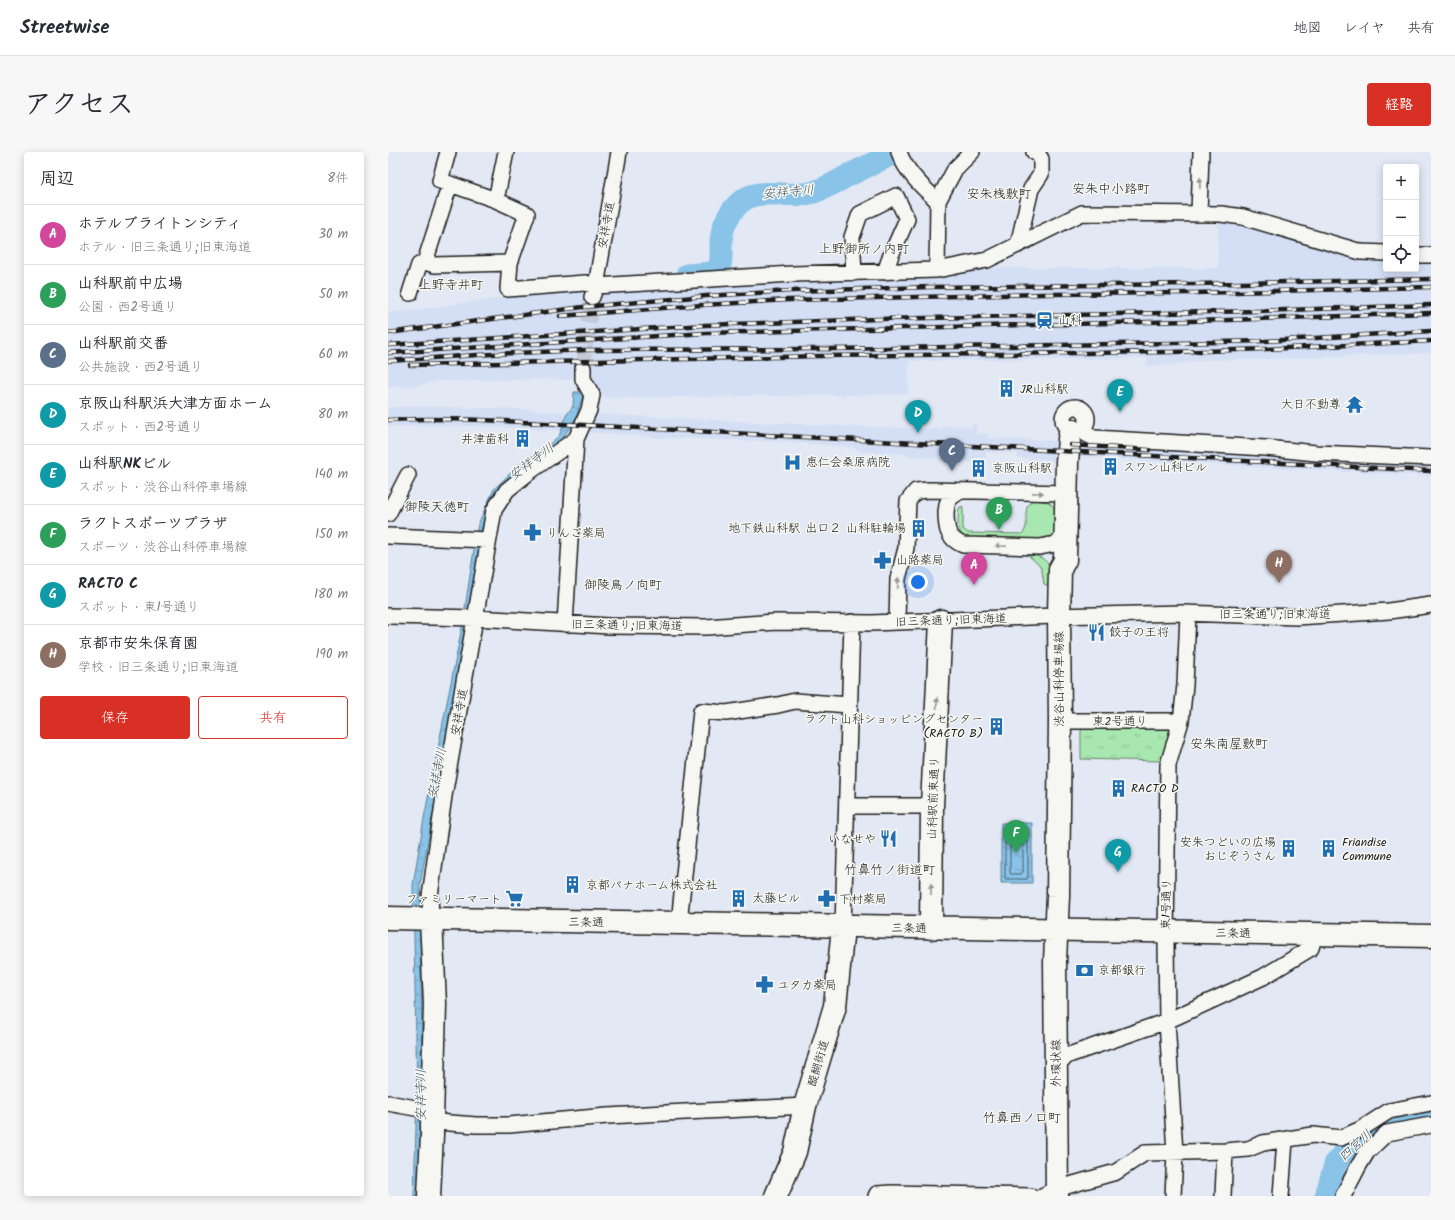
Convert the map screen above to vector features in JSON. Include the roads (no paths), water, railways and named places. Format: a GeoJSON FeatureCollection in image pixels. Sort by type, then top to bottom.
{"type":"FeatureCollection","features":[{"type":"Feature","properties":{"kind":"main road","name":"渋谷山科停車場線"},"geometry":{"type":"LineString","coordinates":[[1056,930],[1058,896],[1060,721],[1060,569],[1065,560],[1068,445],[1077,429]]}},
{"type":"Feature","properties":{"kind":"main road","name":"山科駅前東通り"},"geometry":{"type":"LineString","coordinates":[[931,928],[932,806],[941,621]]}},
{"type":"Feature","properties":{"kind":"main road","name":"三条通"},"geometry":{"type":"LineString","coordinates":[[413,919],[1431,936]]}},
{"type":"Feature","properties":{"kind":"main road","name":"安祥寺道"},"geometry":{"type":"LineString","coordinates":[[413,919],[435,1004],[426,1113],[432,1134],[429,1196]]}},
{"type":"Feature","properties":{"kind":"main road","name":"醍醐街道"},"geometry":{"type":"LineString","coordinates":[[776,1196],[795,1152],[805,1106],[835,1006],[844,927]]}},
{"type":"Feature","properties":{"kind":"main road","name":"外環状線"},"geometry":{"type":"LineString","coordinates":[[1052,1194],[1056,1063],[1056,930]]}},
{"type":"Feature","properties":{"kind":"street"},"geometry":{"type":"LineString","coordinates":[[448,152],[440,181],[496,200],[527,214],[510,263],[508,289],[585,283],[594,291],[784,274],[938,270],[987,260],[1082,213],[1221,214],[1243,217],[1361,252],[1383,253]]}},
{"type":"Feature","properties":{"kind":"street"},"geometry":{"type":"LineString","coordinates":[[496,200],[506,152]]}},
{"type":"Feature","properties":{"kind":"street","name":"安祥寺道"},"geometry":{"type":"LineString","coordinates":[[594,291],[618,152]]}},
{"type":"Feature","properties":{"kind":"street"},"geometry":{"type":"LineString","coordinates":[[938,270],[938,201],[955,169],[972,152]]}},
{"type":"Feature","properties":{"kind":"street"},"geometry":{"type":"LineString","coordinates":[[1199,214],[1201,152]]}},
{"type":"Feature","properties":{"kind":"street"},"geometry":{"type":"LineString","coordinates":[[1018,245],[1031,189],[1041,174],[1041,158],[1037,153]]}},
{"type":"Feature","properties":{"kind":"street"},"geometry":{"type":"LineString","coordinates":[[900,156],[925,189],[938,201]]}},
{"type":"Feature","properties":{"kind":"street"},"geometry":{"type":"LineString","coordinates":[[425,262],[450,184]]}},
{"type":"Feature","properties":{"kind":"street"},"geometry":{"type":"LineString","coordinates":[[854,273],[852,237],[860,214],[896,196],[907,219],[885,272]]}},
{"type":"Feature","properties":{"kind":"street"},"geometry":{"type":"LineString","coordinates":[[1419,254],[1431,255]]}},
{"type":"Feature","properties":{"kind":"street"},"geometry":{"type":"LineString","coordinates":[[410,292],[419,264],[425,262],[434,265],[510,263]]}},
{"type":"Feature","properties":{"kind":"street"},"geometry":{"type":"LineString","coordinates":[[565,624],[576,440],[589,410],[592,395],[583,379],[583,368]]}},
{"type":"Feature","properties":{"kind":"street"},"geometry":{"type":"LineString","coordinates":[[1077,429],[1094,438],[1265,448],[1316,453],[1431,458]]}},
{"type":"Feature","properties":{"kind":"street","name":"安祥寺道"},"geometry":{"type":"LineString","coordinates":[[413,919],[430,896],[468,618],[482,540],[494,510],[507,490],[532,470],[576,440]]}},
{"type":"Feature","properties":{"kind":"street"},"geometry":{"type":"LineString","coordinates":[[388,514],[408,475]]}},
{"type":"Feature","properties":{"kind":"street"},"geometry":{"type":"LineString","coordinates":[[897,622],[898,579],[906,548],[908,501],[914,493],[920,490],[1066,493]]}},
{"type":"Feature","properties":{"kind":"street"},"geometry":{"type":"LineString","coordinates":[[961,491],[949,500],[946,519],[946,528],[948,532],[959,544],[1040,547],[1055,544],[1066,536]]}},
{"type":"Feature","properties":{"kind":"street"},"geometry":{"type":"LineString","coordinates":[[388,536],[482,540]]}},
{"type":"Feature","properties":{"kind":"street"},"geometry":{"type":"LineString","coordinates":[[1040,547],[1051,556],[1060,569]]}},
{"type":"Feature","properties":{"kind":"street","name":"旧三条通り;旧東海道"},"geometry":{"type":"LineString","coordinates":[[388,616],[468,618],[610,626],[706,627],[776,622],[897,622],[1188,613],[1298,617],[1389,612],[1431,605]]}},
{"type":"Feature","properties":{"kind":"street","name":"東1号通り"},"geometry":{"type":"LineString","coordinates":[[1173,1196],[1175,1153],[1167,1021],[1166,932],[1168,765],[1181,721],[1185,685],[1188,613]]}},
{"type":"Feature","properties":{"kind":"street"},"geometry":{"type":"LineString","coordinates":[[844,927],[852,622]]}},
{"type":"Feature","properties":{"kind":"street"},"geometry":{"type":"LineString","coordinates":[[679,923],[701,711],[726,713],[795,701],[849,705]]}},
{"type":"Feature","properties":{"kind":"street","name":"東2号通り"},"geometry":{"type":"LineString","coordinates":[[1060,721],[1181,721]]}},
{"type":"Feature","properties":{"kind":"street"},"geometry":{"type":"LineString","coordinates":[[847,806],[932,806]]}},
{"type":"Feature","properties":{"kind":"street"},"geometry":{"type":"LineString","coordinates":[[1056,1063],[1069,1055],[1167,1021],[1263,977],[1311,948],[1315,934]]}},
{"type":"Feature","properties":{"kind":"street"},"geometry":{"type":"LineString","coordinates":[[388,1103],[426,1113],[437,1122],[476,1125],[509,1125],[607,1116],[805,1106]]}},
{"type":"Feature","properties":{"kind":"street"},"geometry":{"type":"LineString","coordinates":[[1052,1194],[1116,1172],[1145,1152],[1175,1153],[1248,1149],[1263,1142],[1313,1135],[1341,1138],[1361,1129],[1389,1111],[1431,1103]]}},
{"type":"Feature","properties":{"kind":"street"},"geometry":{"type":"LineString","coordinates":[[1343,1196],[1367,1152],[1387,1133],[1431,1125]]}},
{"type":"Feature","properties":{"kind":"street"},"geometry":{"type":"LineString","coordinates":[[1281,1196],[1284,1140]]}},
{"type":"Feature","properties":{"kind":"street"},"geometry":{"type":"LineString","coordinates":[[1224,1196],[1226,1151]]}},
{"type":"Feature","properties":{"kind":"street"},"geometry":{"type":"LineString","coordinates":[[876,1196],[877,1194],[1030,1196]]}},
{"type":"Feature","properties":{"kind":"water"},"geometry":{"type":"Polygon","coordinates":[[[574,392],[584,392],[576,418],[564,436],[552,450],[497,492],[482,527],[474,586],[420,885],[423,1127],[421,1196],[414,1196],[417,1093],[413,885],[424,818],[462,627],[478,524],[494,489],[519,465],[559,436],[566,416],[573,406],[574,392]]]}},
{"type":"Feature","properties":{"kind":"water"},"geometry":{"type":"Polygon","coordinates":[[[1001,823],[1032,823],[1032,883],[1001,883],[1001,823]]]}},
{"type":"Feature","properties":{"kind":"waterway","name":"安祥寺川"},"geometry":{"type":"LineString","coordinates":[[687,275],[713,273],[719,269],[721,260],[721,238],[724,225],[736,206],[746,198],[767,194],[790,195],[814,192],[896,152]]}},
{"type":"Feature","properties":{"kind":"waterway","name":"四宮川"},"geometry":{"type":"LineString","coordinates":[[1326,1196],[1336,1162],[1368,1131],[1393,1119],[1431,1113]]}},
{"type":"Feature","properties":{"kind":"tunnel"},"geometry":{"type":"LineString","coordinates":[[583,368],[592,297]]}},
{"type":"Feature","properties":{"kind":"railway"},"geometry":{"type":"LineString","coordinates":[[388,333],[583,307],[706,296],[791,291],[931,287],[1194,284],[1431,279]]}},
{"type":"Feature","properties":{"kind":"railway"},"geometry":{"type":"LineString","coordinates":[[560,316],[789,300],[1431,287]]}},
{"type":"Feature","properties":{"kind":"railway"},"geometry":{"type":"LineString","coordinates":[[388,345],[705,325],[879,319],[1257,311],[1431,305]]}},
{"type":"Feature","properties":{"kind":"railway"},"geometry":{"type":"LineString","coordinates":[[388,353],[706,333],[1229,320],[1431,313]]}},
{"type":"Feature","properties":{"kind":"railway"},"geometry":{"type":"LineString","coordinates":[[388,361],[492,354],[587,350],[832,349],[1265,341],[1431,331]]}},
{"type":"Feature","properties":{"kind":"railway"},"geometry":{"type":"LineString","coordinates":[[410,365],[822,356],[1172,352],[1431,341]]}},
{"type":"Feature","properties":{"kind":"railway"},"geometry":{"type":"LineString","coordinates":[[388,420],[461,419],[510,421],[1431,471]]}},
{"type":"Feature","properties":{"kind":"railway"},"geometry":{"type":"LineString","coordinates":[[1071,445],[1149,450]]}},
{"type":"Feature","properties":{"kind":"place","name":"山科"},"geometry":{"type":"Point","coordinates":[1045,320]}},
{"type":"Feature","properties":{"kind":"place","name":"JR山科駅"},"geometry":{"type":"Point","coordinates":[1007,389]}},
{"type":"Feature","properties":{"kind":"place","name":"大日不動尊"},"geometry":{"type":"Point","coordinates":[1354,404]}},
{"type":"Feature","properties":{"kind":"place","name":"山科駅NKビル"},"geometry":{"type":"Point","coordinates":[1120,412]}},
{"type":"Feature","properties":{"kind":"place","name":"京阪山科駅浜大津方面ホーム"},"geometry":{"type":"Point","coordinates":[918,433]}},
{"type":"Feature","properties":{"kind":"place","name":"井津歯科"},"geometry":{"type":"Point","coordinates":[522,439]}},
{"type":"Feature","properties":{"kind":"place","name":"恵仁会桑原病院"},"geometry":{"type":"Point","coordinates":[793,462]}},
{"type":"Feature","properties":{"kind":"place","name":"スワン山科ビル"},"geometry":{"type":"Point","coordinates":[1110,467]}},
{"type":"Feature","properties":{"kind":"place","name":"京阪山科駅"},"geometry":{"type":"Point","coordinates":[979,468]}},
{"type":"Feature","properties":{"kind":"place","name":"山科駅前交番"},"geometry":{"type":"Point","coordinates":[952,471]}},
{"type":"Feature","properties":{"kind":"place","name":"地下鉄山科駅 出口２ 山科駐輪場"},"geometry":{"type":"Point","coordinates":[919,528]}},
{"type":"Feature","properties":{"kind":"place","name":"山科駅前中広場"},"geometry":{"type":"Point","coordinates":[999,530]}},
{"type":"Feature","properties":{"kind":"place","name":"りんご薬局"},"geometry":{"type":"Point","coordinates":[533,533]}},
{"type":"Feature","properties":{"kind":"place","name":"山路薬局"},"geometry":{"type":"Point","coordinates":[883,560]}},
{"type":"Feature","properties":{"kind":"place","name":"京都市安朱保育園"},"geometry":{"type":"Point","coordinates":[1279,583]}},
{"type":"Feature","properties":{"kind":"place","name":"ホテルブライトンシティ"},"geometry":{"type":"Point","coordinates":[974,585]}},
{"type":"Feature","properties":{"kind":"place","name":"餃子の王将"},"geometry":{"type":"Point","coordinates":[1096,632]}},
{"type":"Feature","properties":{"kind":"place","name":"ラクト山科ショッピングセンター (RACTO B)"},"geometry":{"type":"Point","coordinates":[996,726]}},
{"type":"Feature","properties":{"kind":"place","name":"RACTO D"},"geometry":{"type":"Point","coordinates":[1118,788]}},
{"type":"Feature","properties":{"kind":"place","name":"いなせや"},"geometry":{"type":"Point","coordinates":[889,839]}},
{"type":"Feature","properties":{"kind":"place","name":"安朱つどいの広場 おじぞうさん"},"geometry":{"type":"Point","coordinates":[1289,849]}},
{"type":"Feature","properties":{"kind":"place","name":"Friandise Commune"},"geometry":{"type":"Point","coordinates":[1329,849]}},
{"type":"Feature","properties":{"kind":"place","name":"ラクトスポーツプラザ"},"geometry":{"type":"Point","coordinates":[1016,853]}},
{"type":"Feature","properties":{"kind":"place","name":"RACTO C"},"geometry":{"type":"Point","coordinates":[1118,872]}},
{"type":"Feature","properties":{"kind":"place","name":"京都パナホーム株式会社"},"geometry":{"type":"Point","coordinates":[573,885]}},
{"type":"Feature","properties":{"kind":"place","name":"太藤ビル"},"geometry":{"type":"Point","coordinates":[739,898]}},
{"type":"Feature","properties":{"kind":"place","name":"ファミリーマート"},"geometry":{"type":"Point","coordinates":[515,899]}},
{"type":"Feature","properties":{"kind":"place","name":"下村薬局"},"geometry":{"type":"Point","coordinates":[826,899]}},
{"type":"Feature","properties":{"kind":"place","name":"京都銀行"},"geometry":{"type":"Point","coordinates":[1085,970]}},
{"type":"Feature","properties":{"kind":"place","name":"ユタカ薬局"},"geometry":{"type":"Point","coordinates":[764,985]}},
{"type":"Feature","properties":{"kind":"district","name":"安朱中小路町"},"geometry":{"type":"Point","coordinates":[1111,188]}},
{"type":"Feature","properties":{"kind":"district","name":"安朱桟敷町"},"geometry":{"type":"Point","coordinates":[999,193]}},
{"type":"Feature","properties":{"kind":"district","name":"上野御所ノ内町"},"geometry":{"type":"Point","coordinates":[864,248]}},
{"type":"Feature","properties":{"kind":"district","name":"上野寺井町"},"geometry":{"type":"Point","coordinates":[451,284]}},
{"type":"Feature","properties":{"kind":"district","name":"御陵天徳町"},"geometry":{"type":"Point","coordinates":[437,506]}},
{"type":"Feature","properties":{"kind":"district","name":"御陵鳥ノ向町"},"geometry":{"type":"Point","coordinates":[623,584]}},
{"type":"Feature","properties":{"kind":"district","name":"安朱南屋敷町"},"geometry":{"type":"Point","coordinates":[1229,743]}},
{"type":"Feature","properties":{"kind":"district","name":"竹鼻竹ノ街道町"},"geometry":{"type":"Point","coordinates":[890,869]}},
{"type":"Feature","properties":{"kind":"district","name":"竹鼻西ノ口町"},"geometry":{"type":"Point","coordinates":[1022,1117]}}]}
